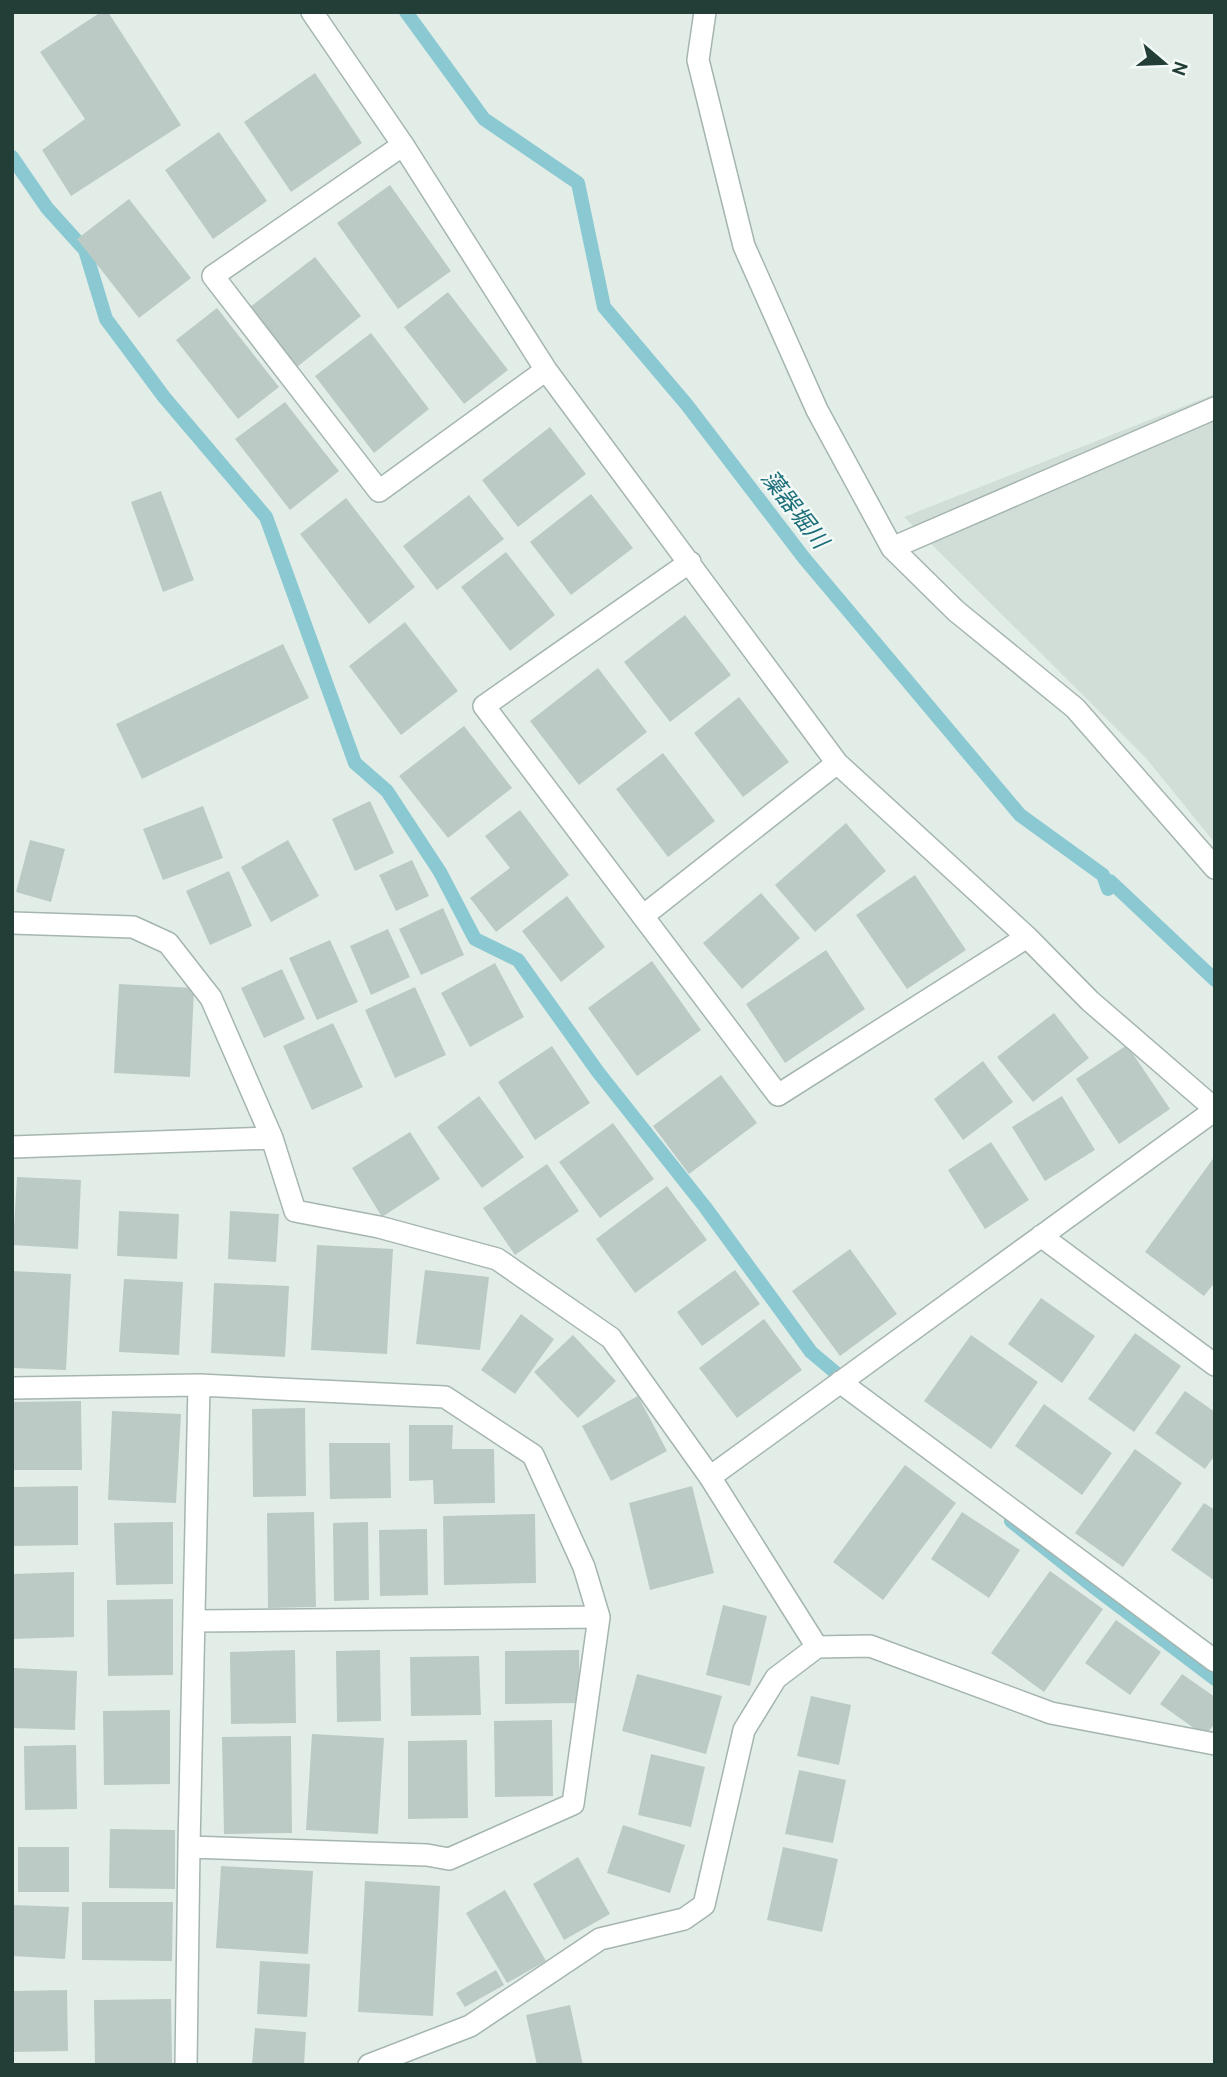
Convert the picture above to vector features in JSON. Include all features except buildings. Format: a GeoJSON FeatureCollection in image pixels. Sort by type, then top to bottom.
{"type":"FeatureCollection","features":[{"type":"Feature","properties":{"kind":"street"},"geometry":{"type":"LineString","coordinates":[[312,12],[403,145],[546,370],[837,763],[1027,937],[1090,1002],[1215,1109],[710,1477]]}},
{"type":"Feature","properties":{"kind":"street"},"geometry":{"type":"LineString","coordinates":[[705,12],[698,60],[744,246],[817,410],[892,548],[956,611],[1075,708],[1215,868]]}},
{"type":"Feature","properties":{"kind":"street"},"geometry":{"type":"LineString","coordinates":[[403,145],[213,276],[379,491],[546,370]]}},
{"type":"Feature","properties":{"kind":"street"},"geometry":{"type":"LineString","coordinates":[[892,548],[1215,408]]}},
{"type":"Feature","properties":{"kind":"street"},"geometry":{"type":"LineString","coordinates":[[690,562],[484,706],[778,1096],[1027,937]]}},
{"type":"Feature","properties":{"kind":"street"},"geometry":{"type":"LineString","coordinates":[[643,916],[837,763]]}},
{"type":"Feature","properties":{"kind":"street"},"geometry":{"type":"LineString","coordinates":[[12,923],[133,928],[168,943],[211,998],[272,1138],[295,1210],[379,1227],[496,1259],[611,1338],[710,1477],[817,1647]]}},
{"type":"Feature","properties":{"kind":"street"},"geometry":{"type":"LineString","coordinates":[[12,1147],[272,1138]]}},
{"type":"Feature","properties":{"kind":"street"},"geometry":{"type":"LineString","coordinates":[[1041,1236],[1215,1365]]}},
{"type":"Feature","properties":{"kind":"street"},"geometry":{"type":"LineString","coordinates":[[840,1382],[1215,1661]]}},
{"type":"Feature","properties":{"kind":"street"},"geometry":{"type":"LineString","coordinates":[[12,1388],[199,1385],[445,1397],[533,1455],[584,1567],[599,1617],[573,1804],[449,1859],[427,1855],[189,1847]]}},
{"type":"Feature","properties":{"kind":"street"},"geometry":{"type":"LineString","coordinates":[[186,2065],[199,1385]]}},
{"type":"Feature","properties":{"kind":"street"},"geometry":{"type":"LineString","coordinates":[[194,1621],[599,1617]]}},
{"type":"Feature","properties":{"kind":"street"},"geometry":{"type":"LineString","coordinates":[[369,2065],[470,2025],[600,1939],[684,1919],[704,1905],[744,1730],[776,1678],[817,1647],[870,1646],[1051,1713],[1215,1744]]}},
{"type":"Feature","properties":{"kind":"shaded area"},"geometry":{"type":"Polygon","coordinates":[[[1215,394],[1215,843],[1145,757],[904,517],[1215,394]]]}},
{"type":"Feature","properties":{"kind":"waterway","name":"藻器堀川"},"geometry":{"type":"LineString","coordinates":[[406,12],[484,119],[578,183],[604,307],[687,405],[804,558],[1020,815],[1103,875],[1108,889],[1110,881],[1215,980]]}},
{"type":"Feature","properties":{"kind":"waterway"},"geometry":{"type":"LineString","coordinates":[[12,157],[47,208],[85,250],[106,319],[164,397],[266,517],[355,763],[387,791],[440,872],[475,939],[518,960],[598,1072],[705,1207],[811,1352],[849,1384]]}},
{"type":"Feature","properties":{"kind":"waterway"},"geometry":{"type":"LineString","coordinates":[[1011,1521],[1215,1679]]}}]}
